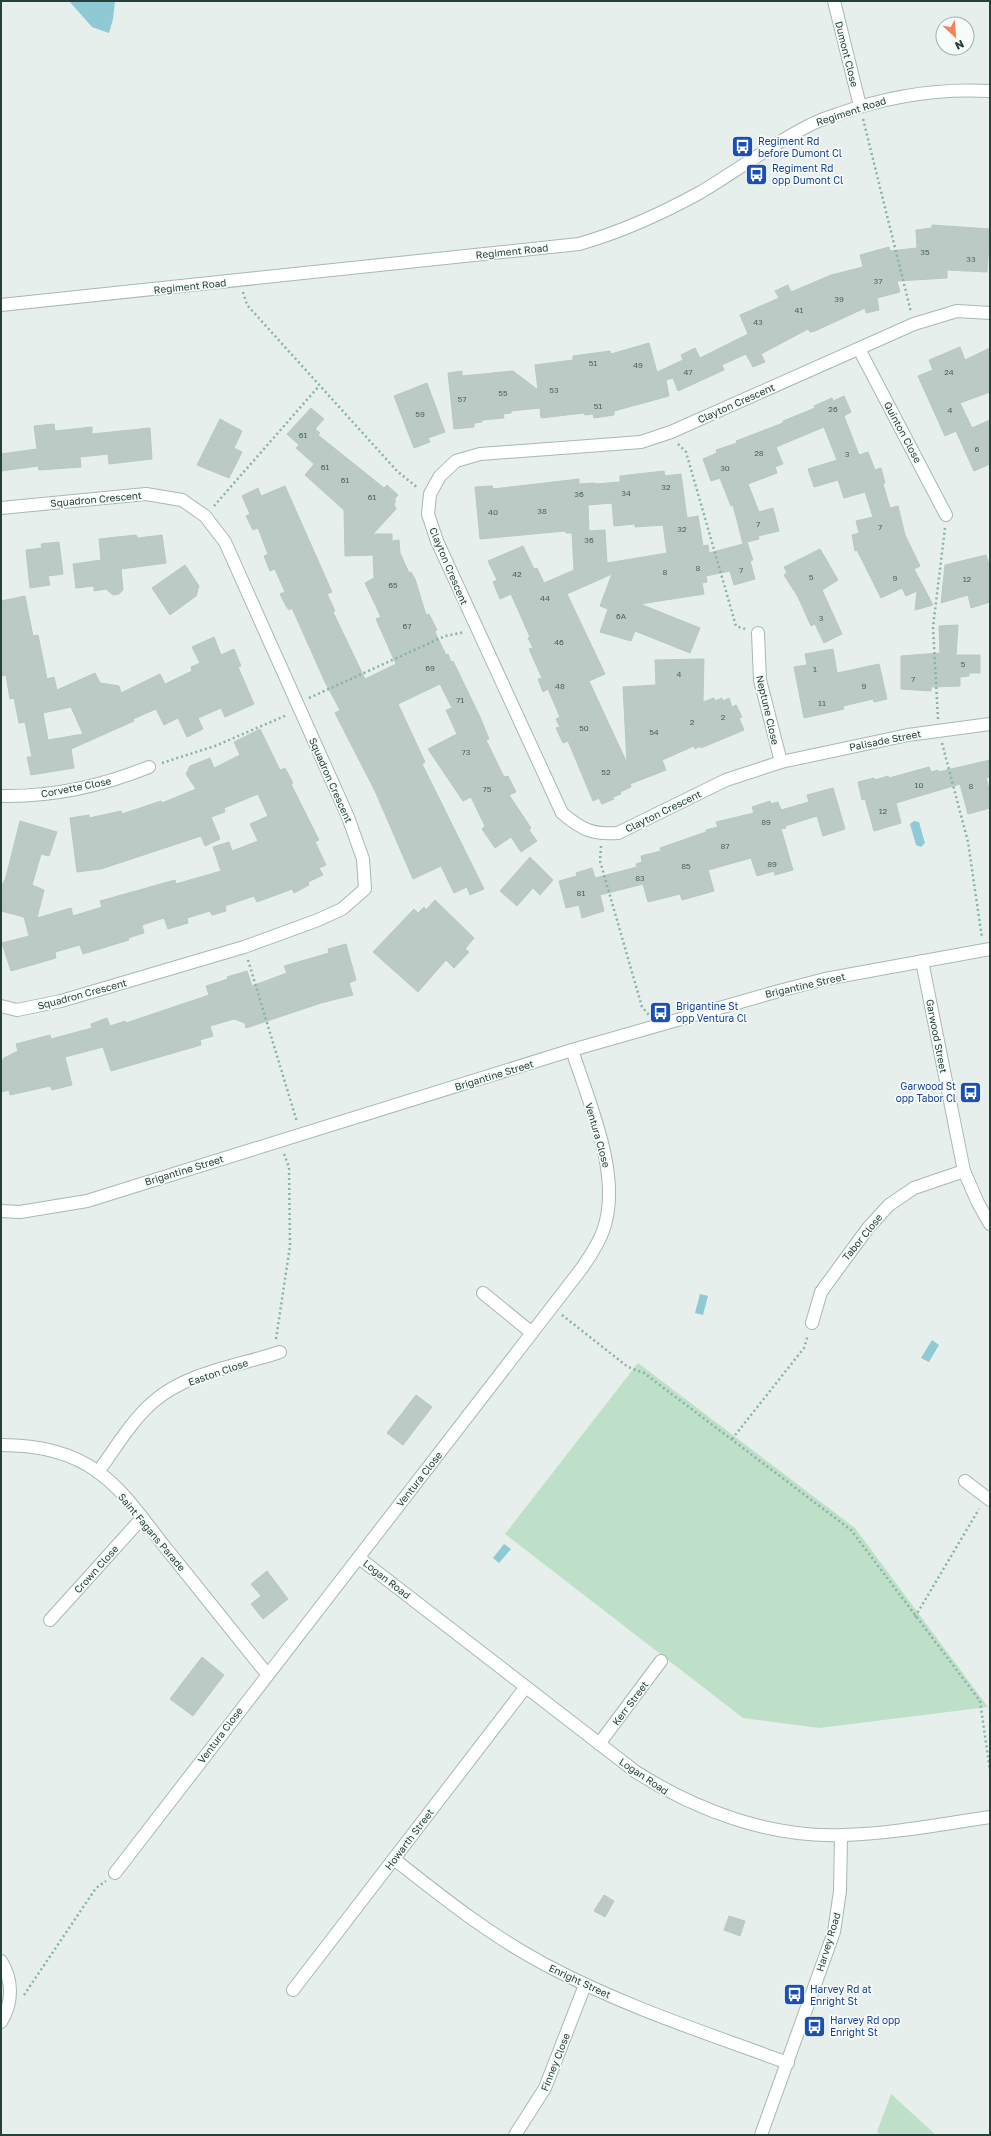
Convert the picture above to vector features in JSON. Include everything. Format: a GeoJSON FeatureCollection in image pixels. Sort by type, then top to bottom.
{"type":"FeatureCollection","features":[{"type":"Feature","properties":{"kind":"street","name":"Dumont Close"},"geometry":{"type":"LineString","coordinates":[[834,1],[860,106]]}},
{"type":"Feature","properties":{"kind":"street","name":"Regiment Road"},"geometry":{"type":"LineString","coordinates":[[1,305],[585,242],[604,237],[649,218],[701,192],[811,124],[860,106],[901,95],[960,90],[990,91]]}},
{"type":"Feature","properties":{"kind":"street","name":"Clayton Crescent"},"geometry":{"type":"LineString","coordinates":[[781,762],[726,780],[618,833],[601,834],[580,828],[562,813],[437,541],[428,514],[430,494],[440,476],[456,461],[480,454],[641,442],[671,432],[914,324],[957,311],[990,313]]}},
{"type":"Feature","properties":{"kind":"street","name":"Quinton Close"},"geometry":{"type":"LineString","coordinates":[[859,349],[946,515]]}},
{"type":"Feature","properties":{"kind":"street","name":"Squadron Crescent"},"geometry":{"type":"LineString","coordinates":[[1,508],[146,494],[182,500],[205,516],[224,542],[348,817],[363,859],[365,889],[342,909],[318,920],[244,946],[61,1001],[17,1010],[1,1006]]}},
{"type":"Feature","properties":{"kind":"street","name":"Neptune Close"},"geometry":{"type":"LineString","coordinates":[[758,633],[760,680],[781,762]]}},
{"type":"Feature","properties":{"kind":"street","name":"Palisade Street"},"geometry":{"type":"LineString","coordinates":[[781,762],[908,735],[990,724]]}},
{"type":"Feature","properties":{"kind":"street","name":"Corvette Close"},"geometry":{"type":"LineString","coordinates":[[1,796],[28,796],[73,790],[124,777],[149,768]]}},
{"type":"Feature","properties":{"kind":"street","name":"Brigantine Street"},"geometry":{"type":"LineString","coordinates":[[1,1211],[20,1212],[87,1200],[572,1050],[656,1025],[824,979],[990,949]]}},
{"type":"Feature","properties":{"kind":"street","name":"Garwood Street"},"geometry":{"type":"LineString","coordinates":[[922,961],[964,1171],[978,1203],[990,1224]]}},
{"type":"Feature","properties":{"kind":"street","name":"Ventura Close"},"geometry":{"type":"LineString","coordinates":[[115,1873],[267,1674],[359,1558],[596,1248],[604,1231],[611,1194],[610,1176],[605,1154],[572,1050]]}},
{"type":"Feature","properties":{"kind":"street","name":"Tabor Close"},"geometry":{"type":"LineString","coordinates":[[812,1323],[821,1292],[868,1228],[889,1205],[914,1188],[964,1171]]}},
{"type":"Feature","properties":{"kind":"street"},"geometry":{"type":"LineString","coordinates":[[483,1293],[532,1333]]}},
{"type":"Feature","properties":{"kind":"street","name":"Easton Close"},"geometry":{"type":"LineString","coordinates":[[98,1472],[141,1414],[168,1392],[201,1375],[277,1353]]}},
{"type":"Feature","properties":{"kind":"street","name":"Saint Fagans Parade"},"geometry":{"type":"LineString","coordinates":[[1,1445],[29,1445],[45,1449],[76,1460],[98,1472],[142,1518],[267,1674]]}},
{"type":"Feature","properties":{"kind":"street"},"geometry":{"type":"LineString","coordinates":[[965,1481],[987,1499]]}},
{"type":"Feature","properties":{"kind":"street","name":"Crown Close"},"geometry":{"type":"LineString","coordinates":[[50,1620],[142,1518]]}},
{"type":"Feature","properties":{"kind":"street","name":"Logan Road"},"geometry":{"type":"LineString","coordinates":[[359,1558],[525,1688],[600,1744],[655,1784],[700,1806],[764,1828],[841,1836],[868,1834],[990,1817]]}},
{"type":"Feature","properties":{"kind":"street","name":"Kerr Street"},"geometry":{"type":"LineString","coordinates":[[600,1744],[661,1662]]}},
{"type":"Feature","properties":{"kind":"street","name":"Howarth Street"},"geometry":{"type":"LineString","coordinates":[[293,1990],[525,1688]]}},
{"type":"Feature","properties":{"kind":"street","name":"Harvey Road"},"geometry":{"type":"LineString","coordinates":[[761,2135],[834,1932],[840,1891],[841,1836]]}},
{"type":"Feature","properties":{"kind":"street","name":"Enright Street"},"geometry":{"type":"LineString","coordinates":[[394,1859],[460,1910],[505,1940],[545,1964],[585,1985],[644,2010],[788,2063]]}},
{"type":"Feature","properties":{"kind":"street"},"geometry":{"type":"LineString","coordinates":[[1,1961],[8,1976],[10,1994],[6,2012]]}},
{"type":"Feature","properties":{"kind":"street","name":"Finney Close"},"geometry":{"type":"LineString","coordinates":[[515,2135],[545,2088],[585,1985]]}},
{"type":"Feature","properties":{"kind":"path"},"geometry":{"type":"LineString","coordinates":[[860,106],[914,324]]}},
{"type":"Feature","properties":{"kind":"path"},"geometry":{"type":"LineString","coordinates":[[240,280],[247,305],[397,471],[421,490],[430,494]]}},
{"type":"Feature","properties":{"kind":"path"},"geometry":{"type":"LineString","coordinates":[[205,516],[319,386]]}},
{"type":"Feature","properties":{"kind":"path"},"geometry":{"type":"LineString","coordinates":[[671,432],[686,452],[736,626],[758,633]]}},
{"type":"Feature","properties":{"kind":"path"},"geometry":{"type":"LineString","coordinates":[[149,768],[215,746],[290,714],[296,704],[445,636],[477,629]]}},
{"type":"Feature","properties":{"kind":"path"},"geometry":{"type":"LineString","coordinates":[[601,834],[600,861],[642,1007],[656,1025]]}},
{"type":"Feature","properties":{"kind":"path"},"geometry":{"type":"LineString","coordinates":[[244,946],[300,1134]]}},
{"type":"Feature","properties":{"kind":"path"},"geometry":{"type":"LineString","coordinates":[[277,1353],[290,1246],[289,1167],[280,1140]]}},
{"type":"Feature","properties":{"kind":"path"},"geometry":{"type":"LineString","coordinates":[[552,1307],[628,1368],[644,1372],[851,1530],[915,1617],[980,1701],[990,1770]]}},
{"type":"Feature","properties":{"kind":"path"},"geometry":{"type":"LineString","coordinates":[[732,1439],[804,1348],[812,1323]]}},
{"type":"Feature","properties":{"kind":"path"},"geometry":{"type":"LineString","coordinates":[[915,1617],[987,1499]]}},
{"type":"Feature","properties":{"kind":"path"},"geometry":{"type":"LineString","coordinates":[[6,2012],[22,2000],[96,1888],[115,1873]]}},
{"type":"Feature","properties":{"kind":"green space"},"geometry":{"type":"Polygon","coordinates":[[[638,1363],[855,1528],[988,1707],[819,1728],[743,1718],[505,1534],[638,1363]]]}},
{"type":"Feature","properties":{"kind":"green space"},"geometry":{"type":"Polygon","coordinates":[[[891,2094],[936,2135],[881,2135],[877,2132],[891,2094]]]}},
{"type":"Feature","properties":{"kind":"water"},"geometry":{"type":"Polygon","coordinates":[[[69,1],[115,1],[113,19],[109,33],[92,27],[69,1]]]}},
{"type":"Feature","properties":{"kind":"water"},"geometry":{"type":"Polygon","coordinates":[[[914,821],[919,822],[925,843],[921,847],[916,845],[910,824],[914,821]]]}},
{"type":"Feature","properties":{"kind":"water"},"geometry":{"type":"Polygon","coordinates":[[[700,1294],[708,1296],[703,1315],[695,1313],[700,1294]]]}},
{"type":"Feature","properties":{"kind":"water"},"geometry":{"type":"Polygon","coordinates":[[[932,1340],[939,1345],[929,1362],[921,1358],[932,1340]]]}},
{"type":"Feature","properties":{"kind":"water"},"geometry":{"type":"Polygon","coordinates":[[[504,1544],[511,1549],[499,1563],[493,1558],[504,1544]]]}},
{"type":"Feature","properties":{"kind":"building"},"geometry":{"type":"Polygon","coordinates":[[[932,225],[990,229],[987,272],[947,270],[947,278],[897,281],[900,292],[877,298],[879,310],[866,313],[865,308],[815,331],[810,332],[808,329],[761,354],[765,362],[753,367],[746,354],[722,365],[724,370],[678,391],[673,378],[666,380],[669,396],[614,411],[614,415],[594,418],[593,414],[585,415],[584,413],[541,418],[540,408],[511,411],[511,413],[503,414],[504,418],[482,420],[482,422],[474,423],[474,427],[454,429],[448,373],[462,371],[462,376],[513,371],[538,390],[535,365],[573,360],[573,356],[610,351],[611,354],[649,343],[657,372],[683,360],[681,355],[695,348],[700,358],[748,334],[740,315],[779,298],[775,291],[788,285],[791,292],[831,275],[863,267],[860,255],[889,247],[890,251],[917,248],[916,230],[932,228],[932,225]]]}},
{"type":"Feature","properties":{"kind":"building"},"geometry":{"type":"Polygon","coordinates":[[[960,347],[965,360],[990,348],[990,392],[960,403],[972,428],[990,420],[990,464],[974,471],[956,431],[945,436],[918,376],[933,370],[929,360],[960,347]]]}},
{"type":"Feature","properties":{"kind":"building"},"geometry":{"type":"Polygon","coordinates":[[[427,383],[445,432],[428,438],[430,442],[414,448],[394,396],[427,383]]]}},
{"type":"Feature","properties":{"kind":"building"},"geometry":{"type":"Polygon","coordinates":[[[844,396],[851,412],[844,416],[859,455],[868,452],[875,470],[881,468],[885,483],[883,484],[890,508],[898,506],[905,535],[920,566],[914,569],[933,605],[915,610],[917,591],[906,596],[902,588],[881,598],[857,550],[855,551],[852,535],[859,533],[856,521],[873,517],[865,492],[844,498],[838,480],[814,487],[808,469],[837,460],[824,427],[776,447],[783,464],[775,467],[777,473],[748,484],[759,512],[773,508],[779,531],[758,536],[759,539],[747,542],[753,560],[750,561],[755,579],[734,585],[730,571],[706,576],[707,582],[702,583],[704,594],[640,604],[700,628],[690,653],[635,631],[631,641],[600,632],[608,609],[600,606],[612,574],[567,594],[605,674],[589,681],[627,763],[623,687],[656,685],[655,660],[704,659],[703,702],[714,698],[715,701],[722,698],[723,701],[729,698],[732,707],[736,705],[742,717],[739,718],[744,730],[701,748],[700,746],[695,749],[694,746],[662,760],[666,770],[630,784],[631,787],[620,792],[621,794],[613,797],[614,799],[602,804],[599,798],[593,801],[568,741],[563,743],[556,728],[560,727],[556,719],[560,717],[548,689],[543,692],[538,679],[542,678],[529,649],[533,648],[528,638],[530,637],[511,594],[500,599],[493,582],[497,580],[488,561],[523,546],[534,569],[537,568],[544,583],[574,570],[572,533],[566,533],[565,531],[480,539],[475,487],[492,486],[493,489],[579,479],[579,484],[595,484],[620,482],[620,476],[664,471],[665,476],[681,474],[687,518],[698,516],[703,546],[708,545],[709,553],[743,544],[733,505],[731,506],[720,478],[711,481],[703,459],[717,453],[716,450],[737,443],[736,441],[783,423],[783,421],[815,408],[814,406],[832,398],[833,401],[844,396]],[[612,503],[588,505],[589,531],[605,530],[607,563],[667,553],[663,525],[635,527],[635,524],[614,526],[612,503]]]}},
{"type":"Feature","properties":{"kind":"building"},"geometry":{"type":"Polygon","coordinates":[[[311,408],[324,419],[315,429],[320,433],[318,435],[384,488],[387,485],[398,495],[394,500],[396,501],[394,504],[396,509],[373,534],[392,534],[392,541],[399,540],[400,553],[409,573],[411,572],[415,579],[426,615],[429,614],[437,630],[435,632],[446,655],[448,654],[451,662],[453,661],[480,717],[489,739],[486,740],[504,777],[508,776],[516,792],[509,795],[531,828],[529,830],[537,841],[521,852],[511,837],[495,848],[482,829],[485,826],[471,797],[463,801],[428,749],[457,734],[446,710],[452,708],[440,684],[398,704],[425,762],[422,764],[484,889],[470,895],[467,887],[454,893],[441,866],[413,879],[375,791],[335,713],[340,710],[325,682],[292,608],[289,610],[280,594],[285,592],[275,569],[270,571],[264,556],[268,554],[258,528],[253,530],[246,516],[250,514],[242,496],[258,488],[261,496],[285,486],[332,592],[327,594],[335,611],[333,612],[365,679],[396,664],[376,619],[381,617],[365,583],[374,578],[373,555],[345,556],[344,510],[305,475],[314,464],[296,448],[299,445],[287,434],[311,408]]]}},
{"type":"Feature","properties":{"kind":"building"},"geometry":{"type":"Polygon","coordinates":[[[220,419],[242,431],[234,448],[242,452],[229,478],[197,465],[220,419]]]}},
{"type":"Feature","properties":{"kind":"building"},"geometry":{"type":"Polygon","coordinates":[[[54,424],[55,431],[92,427],[92,434],[150,428],[152,459],[109,464],[108,454],[80,457],[81,467],[39,470],[38,466],[1,471],[1,454],[37,449],[34,426],[54,424]]]}},
{"type":"Feature","properties":{"kind":"building"},"geometry":{"type":"Polygon","coordinates":[[[136,535],[138,538],[162,535],[166,563],[121,569],[123,590],[119,594],[113,595],[106,589],[94,591],[94,586],[76,588],[73,564],[101,560],[99,539],[136,535]]]}},
{"type":"Feature","properties":{"kind":"building"},"geometry":{"type":"Polygon","coordinates":[[[59,542],[63,574],[48,576],[50,585],[30,588],[26,550],[42,548],[41,544],[59,542]]]}},
{"type":"Feature","properties":{"kind":"building"},"geometry":{"type":"Polygon","coordinates":[[[820,549],[838,580],[822,590],[842,634],[824,643],[815,624],[811,626],[798,597],[784,575],[787,573],[784,567],[820,549]]]}},
{"type":"Feature","properties":{"kind":"building"},"geometry":{"type":"Polygon","coordinates":[[[986,555],[990,568],[990,602],[971,608],[968,595],[941,603],[945,565],[986,555]]]}},
{"type":"Feature","properties":{"kind":"building"},"geometry":{"type":"Polygon","coordinates":[[[185,565],[199,586],[196,596],[170,615],[152,588],[185,565]]]}},
{"type":"Feature","properties":{"kind":"building"},"geometry":{"type":"Polygon","coordinates":[[[25,596],[33,636],[38,635],[47,679],[54,677],[57,690],[95,673],[100,683],[119,686],[121,693],[160,674],[165,684],[192,671],[191,667],[200,663],[192,647],[214,637],[221,655],[234,649],[241,666],[238,667],[254,704],[225,717],[221,708],[198,718],[203,729],[187,737],[178,718],[164,725],[156,709],[133,719],[134,721],[71,749],[74,768],[31,775],[27,757],[32,757],[25,722],[19,723],[14,698],[10,699],[6,675],[1,676],[1,601],[25,596]],[[71,707],[43,713],[48,740],[83,734],[71,707]]]}},
{"type":"Feature","properties":{"kind":"building"},"geometry":{"type":"Polygon","coordinates":[[[958,625],[956,655],[980,655],[980,673],[969,673],[969,676],[960,677],[960,686],[931,687],[931,691],[901,689],[901,656],[940,653],[939,626],[958,625]]]}},
{"type":"Feature","properties":{"kind":"building"},"geometry":{"type":"Polygon","coordinates":[[[833,649],[837,673],[879,664],[887,699],[874,702],[873,699],[843,706],[844,709],[804,718],[794,667],[807,665],[805,654],[833,649]]]}},
{"type":"Feature","properties":{"kind":"building"},"geometry":{"type":"Polygon","coordinates":[[[260,729],[280,770],[285,768],[293,783],[291,784],[319,840],[315,842],[326,865],[319,868],[323,875],[308,882],[309,885],[294,893],[292,889],[257,902],[254,896],[225,906],[226,911],[212,915],[210,911],[187,918],[188,923],[168,929],[164,918],[142,925],[144,933],[128,938],[129,940],[83,954],[80,945],[55,952],[56,958],[11,971],[2,943],[29,936],[24,917],[1,911],[1,884],[3,884],[6,877],[20,821],[57,832],[49,856],[41,854],[32,885],[44,890],[37,918],[71,908],[73,916],[102,907],[100,901],[175,880],[176,884],[221,871],[213,847],[229,842],[232,851],[258,841],[250,824],[268,816],[258,794],[224,808],[225,812],[211,817],[220,839],[205,846],[201,836],[101,869],[77,872],[70,818],[89,815],[89,818],[121,811],[122,814],[161,801],[162,803],[196,789],[186,774],[190,766],[210,758],[214,768],[240,755],[234,742],[260,729]]]}},
{"type":"Feature","properties":{"kind":"building"},"geometry":{"type":"Polygon","coordinates":[[[990,760],[990,777],[986,778],[990,792],[990,808],[968,814],[960,784],[896,803],[901,823],[874,831],[865,799],[862,800],[858,782],[874,778],[875,780],[888,776],[889,778],[929,767],[931,772],[938,770],[938,772],[990,760]]]}},
{"type":"Feature","properties":{"kind":"building"},"geometry":{"type":"Polygon","coordinates":[[[833,788],[845,829],[823,836],[817,816],[785,826],[786,828],[781,829],[793,870],[775,875],[774,871],[757,876],[751,858],[708,870],[714,891],[682,900],[680,894],[648,902],[643,884],[600,895],[604,911],[582,918],[579,905],[566,908],[559,881],[577,876],[576,873],[592,868],[595,878],[637,867],[636,864],[642,862],[641,856],[661,851],[660,848],[706,832],[706,830],[718,827],[716,822],[754,813],[752,807],[770,801],[771,804],[778,802],[781,810],[809,802],[807,795],[833,788]]]}},
{"type":"Feature","properties":{"kind":"building"},"geometry":{"type":"Polygon","coordinates":[[[530,857],[553,880],[540,895],[533,888],[517,906],[500,891],[530,857]]]}},
{"type":"Feature","properties":{"kind":"building"},"geometry":{"type":"Polygon","coordinates":[[[435,900],[474,938],[465,949],[469,952],[454,968],[446,960],[418,992],[373,952],[414,909],[418,913],[424,907],[426,910],[435,900]]]}},
{"type":"Feature","properties":{"kind":"building"},"geometry":{"type":"Polygon","coordinates":[[[346,944],[356,980],[349,983],[353,995],[321,1003],[246,1028],[245,1023],[234,1019],[210,1026],[213,1036],[200,1040],[201,1045],[111,1071],[103,1047],[65,1057],[72,1085],[52,1090],[50,1086],[10,1095],[9,1090],[1,1092],[1,1063],[4,1058],[18,1051],[16,1044],[50,1035],[51,1039],[92,1028],[91,1024],[107,1018],[110,1026],[125,1021],[126,1023],[209,995],[206,986],[228,979],[227,977],[247,971],[252,986],[287,973],[284,966],[329,953],[328,949],[346,944]]]}},
{"type":"Feature","properties":{"kind":"building"},"geometry":{"type":"Polygon","coordinates":[[[416,1395],[432,1407],[403,1445],[387,1433],[416,1395]]]}},
{"type":"Feature","properties":{"kind":"building"},"geometry":{"type":"Polygon","coordinates":[[[267,1571],[288,1599],[263,1619],[251,1604],[261,1596],[251,1584],[267,1571]]]}},
{"type":"Feature","properties":{"kind":"building"},"geometry":{"type":"Polygon","coordinates":[[[202,1657],[224,1675],[193,1716],[170,1699],[202,1657]]]}},
{"type":"Feature","properties":{"kind":"building"},"geometry":{"type":"Polygon","coordinates":[[[604,1895],[614,1901],[605,1917],[594,1911],[604,1895]]]}},
{"type":"Feature","properties":{"kind":"building"},"geometry":{"type":"Polygon","coordinates":[[[729,1916],[745,1921],[740,1936],[724,1930],[729,1916]]]}},
{"type":"Feature","properties":{"kind":"place","name":"Regiment Rd before Dumont Cl"},"geometry":{"type":"Point","coordinates":[743,147]}},
{"type":"Feature","properties":{"kind":"place","name":"Regiment Rd opp Dumont Cl"},"geometry":{"type":"Point","coordinates":[757,174]}},
{"type":"Feature","properties":{"kind":"place","name":"Brigantine St opp Ventura Cl"},"geometry":{"type":"Point","coordinates":[661,1012]}},
{"type":"Feature","properties":{"kind":"place","name":"Garwood St opp Tabor Cl"},"geometry":{"type":"Point","coordinates":[971,1092]}},
{"type":"Feature","properties":{"kind":"place","name":"Harvey Rd at Enright St"},"geometry":{"type":"Point","coordinates":[795,1995]}},
{"type":"Feature","properties":{"kind":"place","name":"Harvey Rd opp Enright St"},"geometry":{"type":"Point","coordinates":[814,2026]}}]}
